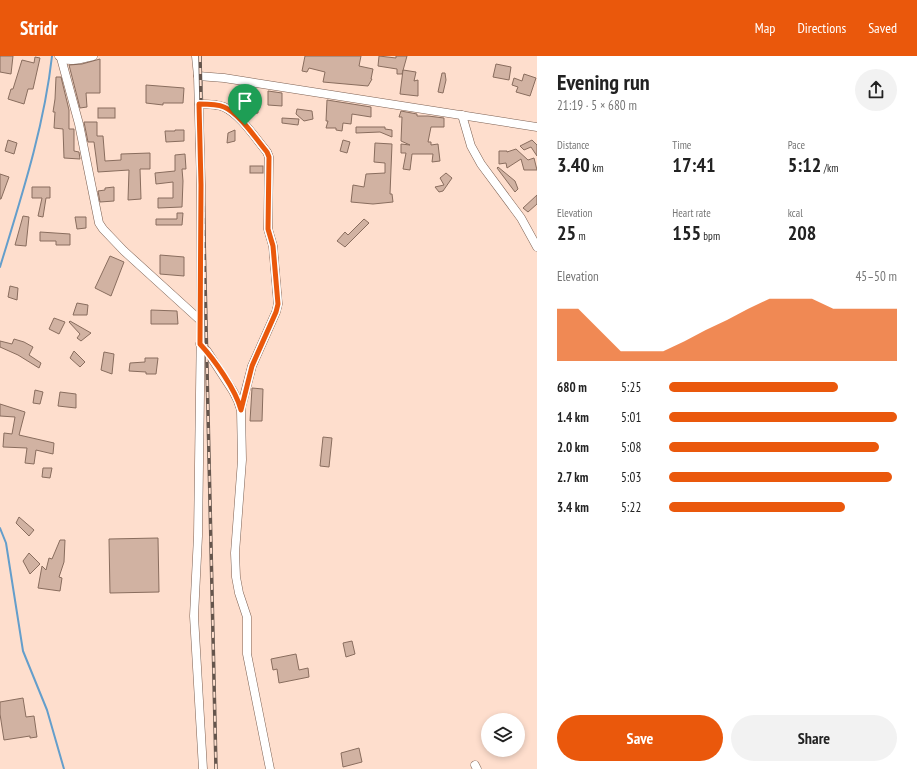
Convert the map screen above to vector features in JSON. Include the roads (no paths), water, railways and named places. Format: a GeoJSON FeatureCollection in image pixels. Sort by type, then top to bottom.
{"type":"FeatureCollection","features":[{"type":"Feature","properties":{"kind":"street"},"geometry":{"type":"LineString","coordinates":[[60,57],[67,60],[93,56]]}},
{"type":"Feature","properties":{"kind":"street"},"geometry":{"type":"LineString","coordinates":[[196,56],[199,104],[201,322],[198,536],[194,616],[202,769]]}},
{"type":"Feature","properties":{"kind":"street"},"geometry":{"type":"LineString","coordinates":[[60,57],[79,124],[100,222],[103,229],[124,252],[201,322]]}},
{"type":"Feature","properties":{"kind":"street"},"geometry":{"type":"LineString","coordinates":[[198,76],[224,78],[537,127]]}},
{"type":"Feature","properties":{"kind":"street"},"geometry":{"type":"LineString","coordinates":[[199,104],[218,105],[231,111],[245,125],[267,152],[269,157],[268,229],[273,246],[278,304],[276,312],[252,366],[241,410],[242,460],[235,553],[236,577],[239,593],[247,617],[248,660],[270,769]]}},
{"type":"Feature","properties":{"kind":"street"},"geometry":{"type":"LineString","coordinates":[[462,115],[471,146],[481,164],[521,218],[537,247]]}},
{"type":"Feature","properties":{"kind":"street"},"geometry":{"type":"LineString","coordinates":[[200,344],[207,351],[233,390],[241,410]]}},
{"type":"Feature","properties":{"kind":"waterway"},"geometry":{"type":"LineString","coordinates":[[0,267],[24,189],[38,136],[52,56]]}},
{"type":"Feature","properties":{"kind":"waterway"},"geometry":{"type":"LineString","coordinates":[[0,528],[6,543],[23,651],[47,710],[64,769]]}},
{"type":"Feature","properties":{"kind":"railway"},"geometry":{"type":"LineString","coordinates":[[200,56],[216,769]]}}]}
